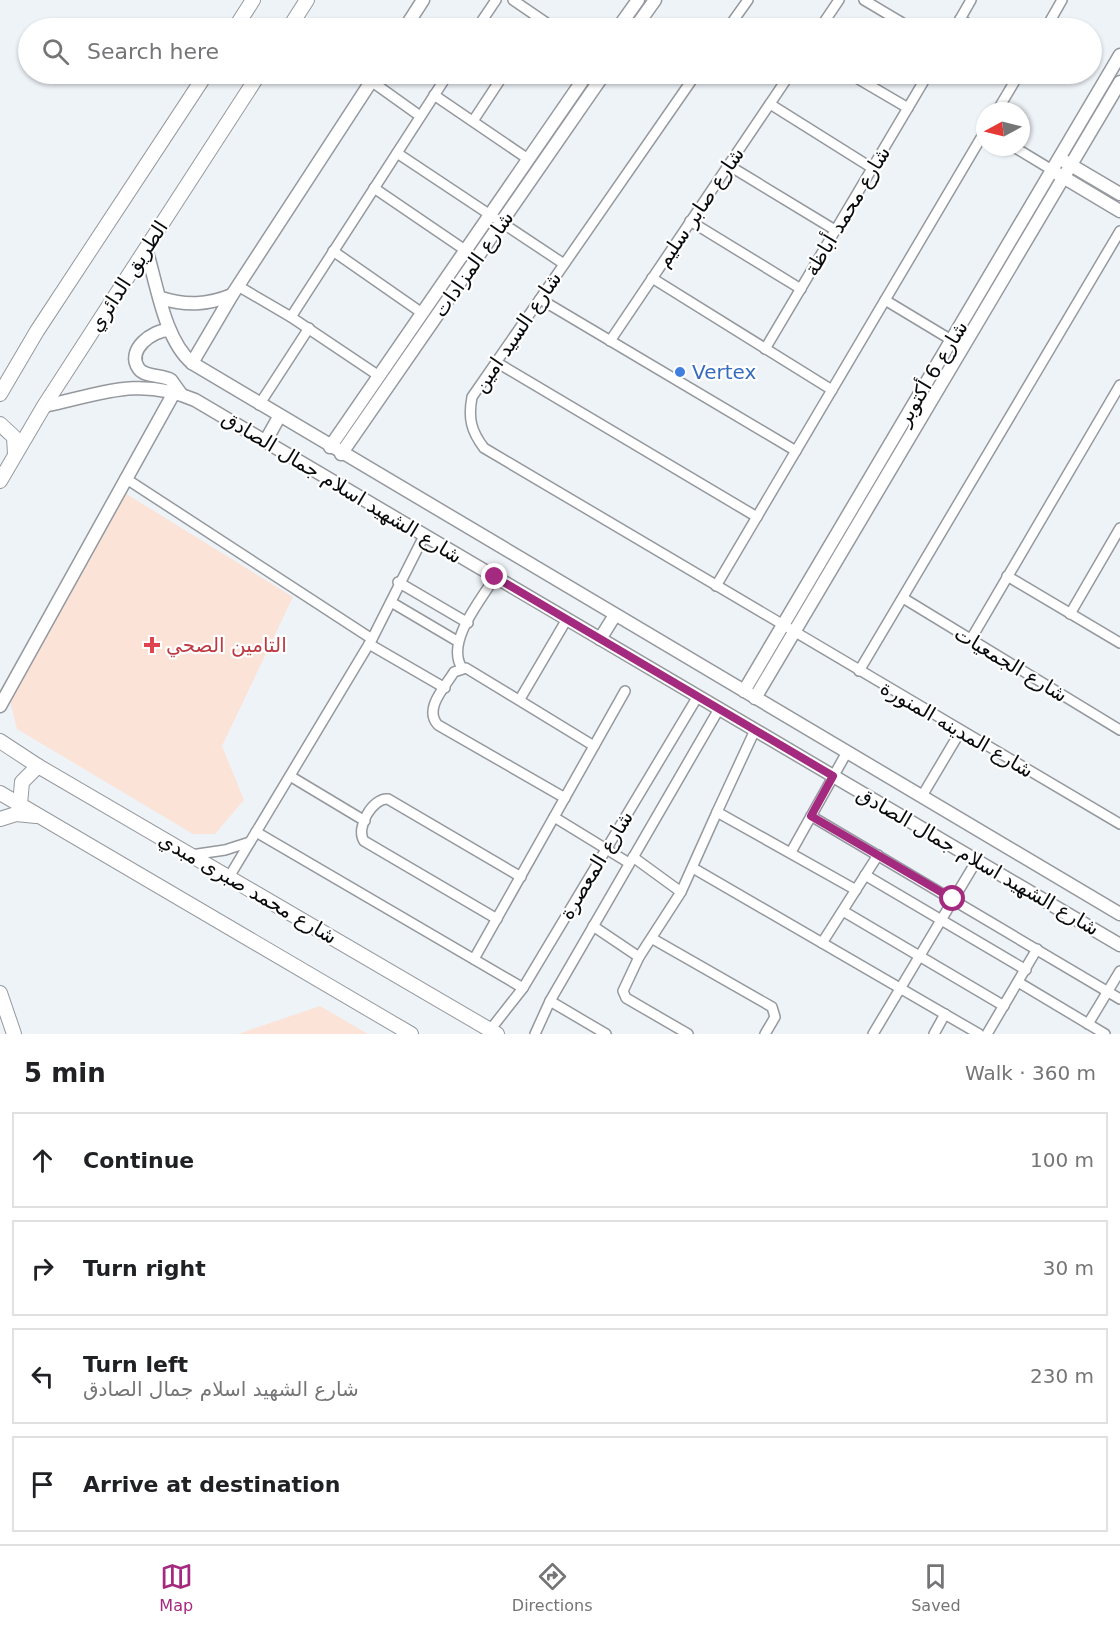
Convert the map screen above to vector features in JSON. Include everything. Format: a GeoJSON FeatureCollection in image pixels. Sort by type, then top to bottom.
{"type":"FeatureCollection","features":[{"type":"Feature","properties":{"kind":"main road"},"geometry":{"type":"LineString","coordinates":[[241,18],[253,0]]}},
{"type":"Feature","properties":{"kind":"main road"},"geometry":{"type":"LineString","coordinates":[[295,18],[307,0]]}},
{"type":"Feature","properties":{"kind":"main road"},"geometry":{"type":"LineString","coordinates":[[0,394],[37,332],[199,84]]}},
{"type":"Feature","properties":{"kind":"main road","name":"الطريق الدائري"},"geometry":{"type":"LineString","coordinates":[[0,481],[44,406],[253,84]]}},
{"type":"Feature","properties":{"kind":"main road"},"geometry":{"type":"LineString","coordinates":[[0,424],[14,437],[15,454]]}},
{"type":"Feature","properties":{"kind":"main road","name":"شارع محمد صبرى مبدي"},"geometry":{"type":"LineString","coordinates":[[0,741],[38,766],[494,1032]]}},
{"type":"Feature","properties":{"kind":"main road"},"geometry":{"type":"LineString","coordinates":[[20,804],[22,782],[38,766]]}},
{"type":"Feature","properties":{"kind":"main road"},"geometry":{"type":"LineString","coordinates":[[0,793],[411,1034]]}},
{"type":"Feature","properties":{"kind":"main road"},"geometry":{"type":"LineString","coordinates":[[0,819],[16,814],[41,817]]}},
{"type":"Feature","properties":{"kind":"main road"},"geometry":{"type":"LineString","coordinates":[[0,993],[14,1034]]}},
{"type":"Feature","properties":{"kind":"street"},"geometry":{"type":"LineString","coordinates":[[411,18],[423,0]]}},
{"type":"Feature","properties":{"kind":"street"},"geometry":{"type":"LineString","coordinates":[[483,18],[495,0]]}},
{"type":"Feature","properties":{"kind":"street"},"geometry":{"type":"LineString","coordinates":[[513,0],[539,18]]}},
{"type":"Feature","properties":{"kind":"street"},"geometry":{"type":"LineString","coordinates":[[625,18],[638,0]]}},
{"type":"Feature","properties":{"kind":"street"},"geometry":{"type":"LineString","coordinates":[[642,18],[655,0]]}},
{"type":"Feature","properties":{"kind":"street"},"geometry":{"type":"LineString","coordinates":[[735,18],[748,0]]}},
{"type":"Feature","properties":{"kind":"street"},"geometry":{"type":"LineString","coordinates":[[827,18],[839,0]]}},
{"type":"Feature","properties":{"kind":"street"},"geometry":{"type":"LineString","coordinates":[[864,0],[894,18]]}},
{"type":"Feature","properties":{"kind":"street"},"geometry":{"type":"LineString","coordinates":[[961,18],[971,0]]}},
{"type":"Feature","properties":{"kind":"street"},"geometry":{"type":"LineString","coordinates":[[1052,18],[1062,0]]}},
{"type":"Feature","properties":{"kind":"street","name":"شارع 6 أكتوبر"},"geometry":{"type":"LineString","coordinates":[[744,691],[1120,55]]}},
{"type":"Feature","properties":{"kind":"street","name":"شارع 6 أكتوبر"},"geometry":{"type":"LineString","coordinates":[[755,698],[1120,82]]}},
{"type":"Feature","properties":{"kind":"street"},"geometry":{"type":"LineString","coordinates":[[192,363],[235,290],[368,84]]}},
{"type":"Feature","properties":{"kind":"street"},"geometry":{"type":"LineString","coordinates":[[381,84],[420,116]]}},
{"type":"Feature","properties":{"kind":"street"},"geometry":{"type":"LineString","coordinates":[[291,317],[441,84]]}},
{"type":"Feature","properties":{"kind":"street"},"geometry":{"type":"LineString","coordinates":[[473,121],[497,84]]}},
{"type":"Feature","properties":{"kind":"street","name":"شارع المزادات"},"geometry":{"type":"LineString","coordinates":[[330,447],[580,84]]}},
{"type":"Feature","properties":{"kind":"street","name":"شارع المزادات"},"geometry":{"type":"LineString","coordinates":[[341,454],[597,84]]}},
{"type":"Feature","properties":{"kind":"street","name":"شارع السيد امين"},"geometry":{"type":"LineString","coordinates":[[689,84],[472,397],[469,411],[470,424],[484,448],[794,633]]}},
{"type":"Feature","properties":{"kind":"street","name":"شارع صابر سليم"},"geometry":{"type":"LineString","coordinates":[[610,341],[783,84]]}},
{"type":"Feature","properties":{"kind":"street"},"geometry":{"type":"LineString","coordinates":[[867,84],[908,108]]}},
{"type":"Feature","properties":{"kind":"street","name":"شارع محمد أباظة"},"geometry":{"type":"LineString","coordinates":[[765,349],[922,84]]}},
{"type":"Feature","properties":{"kind":"street"},"geometry":{"type":"LineString","coordinates":[[1002,102],[1013,84]]}},
{"type":"Feature","properties":{"kind":"street"},"geometry":{"type":"LineString","coordinates":[[434,95],[528,159]]}},
{"type":"Feature","properties":{"kind":"street"},"geometry":{"type":"LineString","coordinates":[[770,104],[872,168]]}},
{"type":"Feature","properties":{"kind":"street"},"geometry":{"type":"LineString","coordinates":[[716,586],[976,146]]}},
{"type":"Feature","properties":{"kind":"street"},"geometry":{"type":"LineString","coordinates":[[397,153],[564,264]]}},
{"type":"Feature","properties":{"kind":"street"},"geometry":{"type":"LineString","coordinates":[[1029,156],[1120,211]]}},
{"type":"Feature","properties":{"kind":"street"},"geometry":{"type":"LineString","coordinates":[[1059,158],[1120,194]]}},
{"type":"Feature","properties":{"kind":"street"},"geometry":{"type":"LineString","coordinates":[[728,165],[836,230]]}},
{"type":"Feature","properties":{"kind":"street"},"geometry":{"type":"LineString","coordinates":[[374,188],[465,250]]}},
{"type":"Feature","properties":{"kind":"street"},"geometry":{"type":"LineString","coordinates":[[690,222],[801,289]]}},
{"type":"Feature","properties":{"kind":"street"},"geometry":{"type":"LineString","coordinates":[[859,671],[1120,231]]}},
{"type":"Feature","properties":{"kind":"street","name":"شارع الشهيد اسلام جمال الصادق"},"geometry":{"type":"LineString","coordinates":[[146,249],[169,330],[182,355],[192,363],[341,454],[1120,914]]}},
{"type":"Feature","properties":{"kind":"street"},"geometry":{"type":"LineString","coordinates":[[333,252],[422,313]]}},
{"type":"Feature","properties":{"kind":"street"},"geometry":{"type":"LineString","coordinates":[[652,278],[832,390]]}},
{"type":"Feature","properties":{"kind":"street"},"geometry":{"type":"LineString","coordinates":[[161,298],[190,304],[204,304],[235,290]]}},
{"type":"Feature","properties":{"kind":"street"},"geometry":{"type":"LineString","coordinates":[[235,290],[291,317],[379,376]]}},
{"type":"Feature","properties":{"kind":"street"},"geometry":{"type":"LineString","coordinates":[[540,299],[796,452]]}},
{"type":"Feature","properties":{"kind":"street"},"geometry":{"type":"LineString","coordinates":[[885,300],[963,348]]}},
{"type":"Feature","properties":{"kind":"street"},"geometry":{"type":"LineString","coordinates":[[259,405],[309,328]]}},
{"type":"Feature","properties":{"kind":"street"},"geometry":{"type":"LineString","coordinates":[[0,706],[124,478],[178,393],[171,380],[143,372],[137,365],[138,352],[143,341],[158,331],[169,330]]}},
{"type":"Feature","properties":{"kind":"street"},"geometry":{"type":"LineString","coordinates":[[496,362],[757,517]]}},
{"type":"Feature","properties":{"kind":"street"},"geometry":{"type":"LineString","coordinates":[[971,639],[1120,385]]}},
{"type":"Feature","properties":{"kind":"street","name":"شارع الشهيد اسلام جمال الصادق"},"geometry":{"type":"LineString","coordinates":[[44,406],[132,388],[154,387],[178,393],[209,408],[1120,945]]}},
{"type":"Feature","properties":{"kind":"street"},"geometry":{"type":"LineString","coordinates":[[265,442],[279,417]]}},
{"type":"Feature","properties":{"kind":"street"},"geometry":{"type":"LineString","coordinates":[[124,478],[371,641],[445,687]]}},
{"type":"Feature","properties":{"kind":"street"},"geometry":{"type":"LineString","coordinates":[[1070,614],[1120,528]]}},
{"type":"Feature","properties":{"kind":"street"},"geometry":{"type":"LineString","coordinates":[[229,877],[371,641],[391,602],[398,582],[424,536]]}},
{"type":"Feature","properties":{"kind":"street"},"geometry":{"type":"LineString","coordinates":[[1007,576],[1120,643]]}},
{"type":"Feature","properties":{"kind":"street"},"geometry":{"type":"LineString","coordinates":[[495,577],[457,641],[456,655],[462,668],[520,699],[594,746]]}},
{"type":"Feature","properties":{"kind":"street"},"geometry":{"type":"LineString","coordinates":[[398,582],[468,623]]}},
{"type":"Feature","properties":{"kind":"street","name":"شارع الجمعيات"},"geometry":{"type":"LineString","coordinates":[[903,598],[1120,730]]}},
{"type":"Feature","properties":{"kind":"street"},"geometry":{"type":"LineString","coordinates":[[391,602],[457,641]]}},
{"type":"Feature","properties":{"kind":"street"},"geometry":{"type":"LineString","coordinates":[[600,639],[615,615]]}},
{"type":"Feature","properties":{"kind":"street"},"geometry":{"type":"LineString","coordinates":[[520,699],[567,619]]}},
{"type":"Feature","properties":{"kind":"street","name":"شارع المدينه المنورة"},"geometry":{"type":"LineString","coordinates":[[794,633],[1120,824]]}},
{"type":"Feature","properties":{"kind":"street"},"geometry":{"type":"LineString","coordinates":[[462,668],[454,672],[432,708],[432,718],[438,725],[565,798]]}},
{"type":"Feature","properties":{"kind":"street"},"geometry":{"type":"LineString","coordinates":[[474,959],[625,691]]}},
{"type":"Feature","properties":{"kind":"street","name":"شارع المعصرة"},"geometry":{"type":"LineString","coordinates":[[494,1032],[523,988],[698,696]]}},
{"type":"Feature","properties":{"kind":"street","name":"شارع المعصرة"},"geometry":{"type":"LineString","coordinates":[[535,1034],[550,1001],[719,709]]}},
{"type":"Feature","properties":{"kind":"street"},"geometry":{"type":"LineString","coordinates":[[684,1033],[624,996],[624,988],[639,957],[653,939],[681,892],[755,730]]}},
{"type":"Feature","properties":{"kind":"street"},"geometry":{"type":"LineString","coordinates":[[922,796],[960,732]]}},
{"type":"Feature","properties":{"kind":"street"},"geometry":{"type":"LineString","coordinates":[[791,852],[847,752]]}},
{"type":"Feature","properties":{"kind":"street"},"geometry":{"type":"LineString","coordinates":[[290,776],[365,821]]}},
{"type":"Feature","properties":{"kind":"street"},"geometry":{"type":"LineString","coordinates":[[497,919],[364,841],[360,830],[378,800],[388,799],[520,877]]}},
{"type":"Feature","properties":{"kind":"street"},"geometry":{"type":"LineString","coordinates":[[717,812],[856,890]]}},
{"type":"Feature","properties":{"kind":"street"},"geometry":{"type":"LineString","coordinates":[[811,816],[1120,999]]}},
{"type":"Feature","properties":{"kind":"street"},"geometry":{"type":"LineString","coordinates":[[554,817],[631,860],[681,892]]}},
{"type":"Feature","properties":{"kind":"street"},"geometry":{"type":"LineString","coordinates":[[256,832],[523,988]]}},
{"type":"Feature","properties":{"kind":"street"},"geometry":{"type":"LineString","coordinates":[[191,855],[225,850],[250,842]]}},
{"type":"Feature","properties":{"kind":"street"},"geometry":{"type":"LineString","coordinates":[[822,943],[878,855]]}},
{"type":"Feature","properties":{"kind":"street"},"geometry":{"type":"LineString","coordinates":[[873,1034],[977,860]]}},
{"type":"Feature","properties":{"kind":"street"},"geometry":{"type":"LineString","coordinates":[[693,868],[979,1034]]}},
{"type":"Feature","properties":{"kind":"street"},"geometry":{"type":"LineString","coordinates":[[865,875],[1026,970]]}},
{"type":"Feature","properties":{"kind":"street"},"geometry":{"type":"LineString","coordinates":[[843,911],[1004,1006]]}},
{"type":"Feature","properties":{"kind":"street"},"geometry":{"type":"LineString","coordinates":[[593,926],[639,957]]}},
{"type":"Feature","properties":{"kind":"street"},"geometry":{"type":"LineString","coordinates":[[653,939],[772,1007],[775,1017],[765,1034]]}},
{"type":"Feature","properties":{"kind":"street"},"geometry":{"type":"LineString","coordinates":[[987,1034],[1037,950]]}},
{"type":"Feature","properties":{"kind":"street"},"geometry":{"type":"LineString","coordinates":[[1088,1024],[1120,971]]}},
{"type":"Feature","properties":{"kind":"street"},"geometry":{"type":"LineString","coordinates":[[1018,982],[1105,1034]]}},
{"type":"Feature","properties":{"kind":"street"},"geometry":{"type":"LineString","coordinates":[[550,1001],[606,1034]]}},
{"type":"Feature","properties":{"kind":"street"},"geometry":{"type":"LineString","coordinates":[[934,1034],[945,1014]]}},
{"type":"Feature","properties":{"kind":"shaded area","name":"التامين الصحي"},"geometry":{"type":"Polygon","coordinates":[[[120,490],[293,597],[222,746],[244,800],[215,834],[193,834],[17,729],[8,693],[120,490]]]}},
{"type":"Feature","properties":{"kind":"shaded area"},"geometry":{"type":"Polygon","coordinates":[[[320,1006],[368,1034],[238,1034],[320,1006]]]}},
{"type":"Feature","properties":{"kind":"place","name":"Vertex"},"geometry":{"type":"Point","coordinates":[680,372]}},
{"type":"Feature","properties":{"kind":"place","name":"التامين الصحي"},"geometry":{"type":"Point","coordinates":[152,645]}},
{"type":"Feature","properties":{"kind":"route"},"geometry":{"type":"LineString","coordinates":[[495,577],[833,776],[811,816],[953,899]]}}]}
